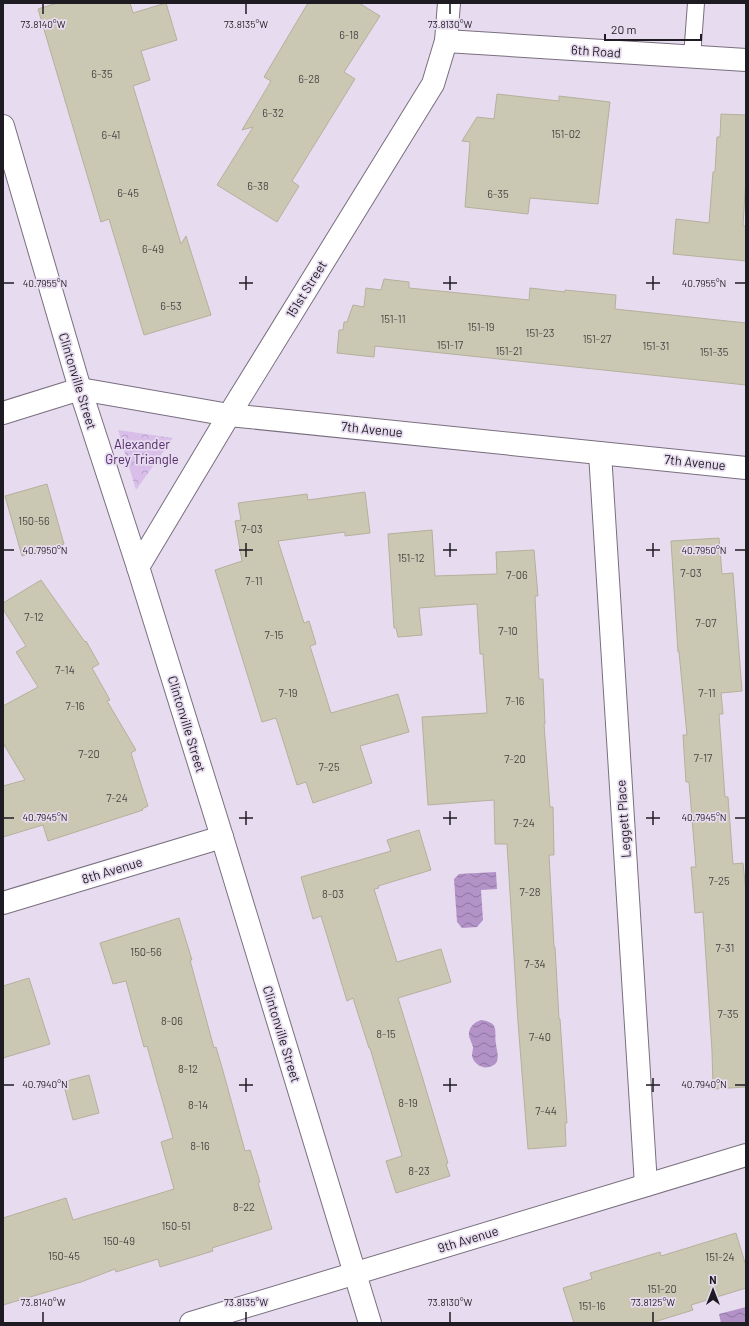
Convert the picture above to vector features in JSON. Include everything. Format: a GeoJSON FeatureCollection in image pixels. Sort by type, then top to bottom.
{"type":"FeatureCollection","features":[{"type":"Feature","properties":{"kind":"street","name":"151st Street"},"geometry":{"type":"LineString","coordinates":[[138,567],[229,414],[433,84],[446,41],[449,3]]}},
{"type":"Feature","properties":{"kind":"street","name":"6th Road"},"geometry":{"type":"LineString","coordinates":[[446,41],[746,60]]}},
{"type":"Feature","properties":{"kind":"street","name":"Clintonville Street"},"geometry":{"type":"LineString","coordinates":[[3,126],[80,389],[138,567],[222,837],[370,1323]]}},
{"type":"Feature","properties":{"kind":"street","name":"7th Avenue"},"geometry":{"type":"LineString","coordinates":[[3,413],[80,389],[229,414],[746,468]]}},
{"type":"Feature","properties":{"kind":"street","name":"Leggett Place"},"geometry":{"type":"LineString","coordinates":[[600,452],[646,1185]]}},
{"type":"Feature","properties":{"kind":"street","name":"8th Avenue"},"geometry":{"type":"LineString","coordinates":[[3,903],[222,837]]}},
{"type":"Feature","properties":{"kind":"street","name":"9th Avenue"},"geometry":{"type":"LineString","coordinates":[[191,1323],[746,1155]]}},
{"type":"Feature","properties":{"kind":"lane"},"geometry":{"type":"LineString","coordinates":[[692,57],[696,3]]}},
{"type":"Feature","properties":{"kind":"green space","name":"Alexander Grey Triangle"},"geometry":{"type":"Polygon","coordinates":[[[118,430],[173,438],[136,490],[118,430]]]}},
{"type":"Feature","properties":{"kind":"water"},"geometry":{"type":"Polygon","coordinates":[[[496,872],[497,889],[481,890],[483,920],[477,927],[462,928],[457,922],[454,879],[459,874],[496,872]]]}},
{"type":"Feature","properties":{"kind":"water"},"geometry":{"type":"Polygon","coordinates":[[[481,1020],[491,1023],[495,1028],[498,1058],[493,1066],[489,1067],[479,1065],[472,1056],[473,1047],[469,1033],[472,1025],[481,1020]]]}},
{"type":"Feature","properties":{"kind":"water"},"geometry":{"type":"Polygon","coordinates":[[[746,1307],[746,1323],[721,1323],[719,1314],[746,1307]]]}},
{"type":"Feature","properties":{"kind":"building"},"geometry":{"type":"Polygon","coordinates":[[[57,3],[130,3],[133,13],[166,3],[177,40],[141,51],[150,80],[133,86],[181,244],[186,236],[211,315],[144,335],[109,219],[101,222],[38,9],[57,3]]]}},
{"type":"Feature","properties":{"kind":"building"},"geometry":{"type":"Polygon","coordinates":[[[308,3],[359,3],[380,16],[344,72],[355,79],[292,181],[299,186],[277,222],[217,185],[253,127],[242,130],[271,81],[264,77],[308,3]]]}},
{"type":"Feature","properties":{"kind":"building"},"geometry":{"type":"Polygon","coordinates":[[[497,94],[559,101],[559,96],[610,102],[598,204],[530,198],[528,214],[465,207],[470,142],[462,141],[477,117],[494,119],[497,94]]]}},
{"type":"Feature","properties":{"kind":"building"},"geometry":{"type":"Polygon","coordinates":[[[721,114],[746,115],[746,177],[743,226],[746,226],[746,261],[673,254],[676,219],[709,223],[713,172],[715,172],[717,137],[720,137],[721,114]]]}},
{"type":"Feature","properties":{"kind":"building"},"geometry":{"type":"Polygon","coordinates":[[[384,279],[409,282],[409,288],[529,300],[530,288],[616,295],[615,309],[746,323],[746,385],[375,346],[374,357],[337,353],[339,330],[343,330],[344,322],[347,322],[353,305],[364,307],[366,288],[381,290],[384,279]]]}},
{"type":"Feature","properties":{"kind":"building"},"geometry":{"type":"Polygon","coordinates":[[[47,484],[64,544],[22,556],[5,496],[47,484]]]}},
{"type":"Feature","properties":{"kind":"building"},"geometry":{"type":"Polygon","coordinates":[[[365,492],[370,533],[345,536],[345,532],[278,541],[304,623],[309,621],[316,644],[310,646],[331,713],[398,694],[409,732],[360,746],[372,783],[313,803],[306,782],[297,785],[276,718],[262,722],[215,570],[242,561],[235,521],[241,520],[238,503],[307,494],[308,500],[365,492]]]}},
{"type":"Feature","properties":{"kind":"building"},"geometry":{"type":"Polygon","coordinates":[[[432,530],[435,576],[497,574],[496,552],[534,550],[538,596],[535,596],[539,679],[543,679],[544,724],[550,807],[553,807],[554,855],[549,855],[567,1123],[565,1123],[566,1146],[528,1149],[518,1022],[507,844],[495,844],[494,800],[428,805],[422,717],[487,713],[483,654],[480,654],[477,604],[419,608],[422,635],[398,637],[396,628],[394,628],[388,534],[432,530]]]}},
{"type":"Feature","properties":{"kind":"building"},"geometry":{"type":"Polygon","coordinates":[[[719,538],[722,574],[733,573],[742,691],[721,693],[723,714],[719,714],[725,797],[728,797],[733,864],[743,863],[746,892],[746,1087],[713,1089],[703,912],[695,913],[691,867],[696,867],[689,782],[686,782],[683,735],[687,735],[678,652],[671,541],[719,538]]]}},
{"type":"Feature","properties":{"kind":"building"},"geometry":{"type":"Polygon","coordinates":[[[41,580],[85,642],[86,641],[99,664],[92,668],[110,700],[107,701],[136,750],[131,753],[148,806],[142,809],[143,810],[48,841],[43,825],[3,837],[3,786],[25,780],[3,743],[3,706],[38,687],[16,652],[26,646],[3,609],[3,603],[41,580]]]}},
{"type":"Feature","properties":{"kind":"building"},"geometry":{"type":"Polygon","coordinates":[[[419,830],[431,870],[378,886],[379,888],[374,889],[397,962],[441,949],[451,982],[398,998],[448,1163],[446,1164],[450,1176],[396,1193],[386,1161],[402,1156],[370,1048],[353,998],[347,1001],[321,916],[313,919],[301,877],[391,851],[387,840],[419,830]]]}},
{"type":"Feature","properties":{"kind":"building"},"geometry":{"type":"Polygon","coordinates":[[[179,918],[192,960],[190,960],[214,1048],[216,1047],[245,1151],[250,1150],[272,1229],[212,1248],[213,1251],[160,1267],[158,1259],[116,1272],[115,1269],[81,1282],[3,1305],[3,1218],[66,1198],[73,1220],[174,1189],[161,1142],[173,1138],[147,1046],[144,1047],[126,981],[113,984],[100,943],[179,918]]]}},
{"type":"Feature","properties":{"kind":"building"},"geometry":{"type":"Polygon","coordinates":[[[29,978],[50,1044],[3,1058],[3,986],[29,978]]]}},
{"type":"Feature","properties":{"kind":"building"},"geometry":{"type":"Polygon","coordinates":[[[89,1075],[99,1113],[73,1120],[63,1082],[89,1075]]]}},
{"type":"Feature","properties":{"kind":"building"},"geometry":{"type":"Polygon","coordinates":[[[736,1233],[746,1266],[746,1288],[691,1305],[693,1310],[651,1323],[574,1323],[563,1288],[592,1279],[590,1273],[660,1252],[661,1256],[736,1233]]]}}]}
